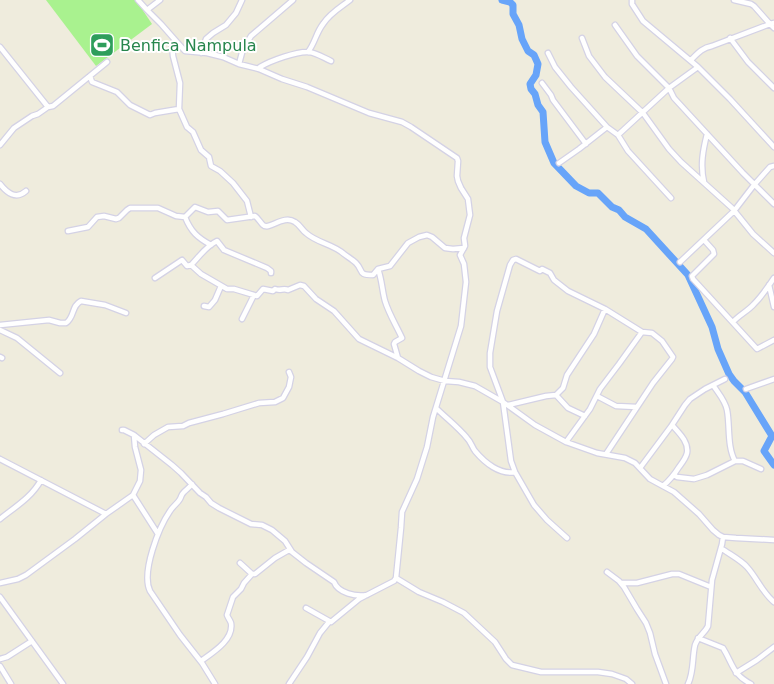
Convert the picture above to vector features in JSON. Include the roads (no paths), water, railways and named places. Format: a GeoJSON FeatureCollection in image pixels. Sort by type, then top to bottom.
{"type":"FeatureCollection","features":[{"type":"Feature","properties":{"kind":"street"},"geometry":{"type":"LineString","coordinates":[[138,0],[185,51],[224,57],[370,112],[402,122],[457,158],[458,181],[468,200],[470,215],[464,238],[464,248],[460,255],[464,264],[466,282],[461,326],[430,429],[427,448],[417,479],[402,512],[396,578],[394,581],[360,599],[332,622],[329,622],[321,630],[307,657],[289,684]]}},
{"type":"Feature","properties":{"kind":"street"},"geometry":{"type":"LineString","coordinates":[[147,10],[160,0]]}},
{"type":"Feature","properties":{"kind":"street"},"geometry":{"type":"LineString","coordinates":[[201,53],[206,39],[226,25],[236,13],[242,0]]}},
{"type":"Feature","properties":{"kind":"street"},"geometry":{"type":"LineString","coordinates":[[239,64],[243,49],[251,36],[293,0]]}},
{"type":"Feature","properties":{"kind":"street"},"geometry":{"type":"LineString","coordinates":[[308,52],[324,22],[349,0]]}},
{"type":"Feature","properties":{"kind":"street"},"geometry":{"type":"LineString","coordinates":[[632,0],[632,4],[643,21],[691,60],[774,147]]}},
{"type":"Feature","properties":{"kind":"street"},"geometry":{"type":"LineString","coordinates":[[691,60],[700,50],[730,38],[773,25],[750,4],[734,0]]}},
{"type":"Feature","properties":{"kind":"street"},"geometry":{"type":"LineString","coordinates":[[615,25],[637,56],[669,88],[674,98],[754,185],[774,204]]}},
{"type":"Feature","properties":{"kind":"street"},"geometry":{"type":"LineString","coordinates":[[582,38],[589,56],[605,77],[643,112],[669,149],[734,211],[753,234],[774,253]]}},
{"type":"Feature","properties":{"kind":"street"},"geometry":{"type":"LineString","coordinates":[[730,38],[748,62],[774,88]]}},
{"type":"Feature","properties":{"kind":"street"},"geometry":{"type":"LineString","coordinates":[[176,41],[172,46],[180,83],[179,109],[187,127],[193,132],[201,150],[208,157],[211,166],[220,171],[233,183],[247,201],[251,217]]}},
{"type":"Feature","properties":{"kind":"street"},"geometry":{"type":"LineString","coordinates":[[0,47],[48,107]]}},
{"type":"Feature","properties":{"kind":"street"},"geometry":{"type":"LineString","coordinates":[[259,69],[273,61],[308,52],[331,61]]}},
{"type":"Feature","properties":{"kind":"street"},"geometry":{"type":"LineString","coordinates":[[548,53],[554,67],[589,108],[607,127],[618,135],[628,151],[671,198]]}},
{"type":"Feature","properties":{"kind":"street"},"geometry":{"type":"LineString","coordinates":[[0,145],[14,128],[48,107],[53,106],[107,62]]}},
{"type":"Feature","properties":{"kind":"street"},"geometry":{"type":"LineString","coordinates":[[618,135],[669,88],[698,67]]}},
{"type":"Feature","properties":{"kind":"street"},"geometry":{"type":"LineString","coordinates":[[90,76],[92,82],[117,92],[130,105],[150,115],[179,109]]}},
{"type":"Feature","properties":{"kind":"street"},"geometry":{"type":"LineString","coordinates":[[542,83],[586,144]]}},
{"type":"Feature","properties":{"kind":"street"},"geometry":{"type":"LineString","coordinates":[[558,163],[607,127]]}},
{"type":"Feature","properties":{"kind":"street"},"geometry":{"type":"LineString","coordinates":[[704,182],[703,149],[707,134]]}},
{"type":"Feature","properties":{"kind":"street"},"geometry":{"type":"LineString","coordinates":[[680,262],[734,211],[770,167],[774,166]]}},
{"type":"Feature","properties":{"kind":"street"},"geometry":{"type":"LineString","coordinates":[[0,184],[5,190],[18,196],[26,191]]}},
{"type":"Feature","properties":{"kind":"street"},"geometry":{"type":"LineString","coordinates":[[185,217],[197,207],[208,212],[218,211],[227,220],[255,216],[266,226],[278,221],[294,221],[312,237],[343,253],[357,264],[361,272],[366,275],[373,275],[378,269],[390,266],[408,243],[419,237],[427,235],[445,248],[453,250],[464,248]]}},
{"type":"Feature","properties":{"kind":"street"},"geometry":{"type":"LineString","coordinates":[[68,231],[88,227],[98,217],[120,218],[130,208],[158,208],[176,216],[185,217]]}},
{"type":"Feature","properties":{"kind":"street"},"geometry":{"type":"LineString","coordinates":[[185,217],[198,238],[211,245]]}},
{"type":"Feature","properties":{"kind":"street"},"geometry":{"type":"LineString","coordinates":[[704,240],[713,250],[714,254],[692,277],[757,349],[774,340]]}},
{"type":"Feature","properties":{"kind":"street"},"geometry":{"type":"LineString","coordinates":[[191,265],[217,241],[224,250],[267,268],[271,270],[270,273]]}},
{"type":"Feature","properties":{"kind":"street"},"geometry":{"type":"LineString","coordinates":[[567,538],[534,505],[515,472],[511,461],[503,402],[490,367],[490,353],[497,311],[513,260],[516,259],[540,271],[542,269],[550,273],[554,280],[568,291],[605,309],[642,332],[652,333],[662,340],[673,356],[606,454]]}},
{"type":"Feature","properties":{"kind":"street"},"geometry":{"type":"LineString","coordinates":[[156,278],[180,260],[188,266],[191,265],[201,274],[227,289],[234,289],[258,296],[263,289],[273,291],[275,289],[288,290],[300,285],[304,286],[316,299],[334,311],[359,339],[398,358],[418,371],[445,381],[475,386],[566,442],[597,452],[625,458],[634,463],[650,479],[674,492],[699,514],[713,530],[723,537],[774,540]]}},
{"type":"Feature","properties":{"kind":"street"},"geometry":{"type":"LineString","coordinates":[[378,269],[389,313],[402,338],[394,344],[398,358]]}},
{"type":"Feature","properties":{"kind":"street"},"geometry":{"type":"LineString","coordinates":[[733,322],[753,305],[774,278]]}},
{"type":"Feature","properties":{"kind":"street"},"geometry":{"type":"LineString","coordinates":[[770,285],[774,307]]}},
{"type":"Feature","properties":{"kind":"street"},"geometry":{"type":"LineString","coordinates":[[204,306],[212,304],[221,286]]}},
{"type":"Feature","properties":{"kind":"street"},"geometry":{"type":"LineString","coordinates":[[242,319],[254,295]]}},
{"type":"Feature","properties":{"kind":"street"},"geometry":{"type":"LineString","coordinates":[[0,325],[49,320],[66,323],[72,317],[78,302],[81,301],[105,305],[126,313]]}},
{"type":"Feature","properties":{"kind":"street"},"geometry":{"type":"LineString","coordinates":[[508,405],[556,395],[563,388],[567,376],[594,334],[605,309]]}},
{"type":"Feature","properties":{"kind":"street"},"geometry":{"type":"LineString","coordinates":[[0,330],[17,338],[60,373]]}},
{"type":"Feature","properties":{"kind":"street"},"geometry":{"type":"LineString","coordinates":[[566,442],[590,410],[600,389],[642,332]]}},
{"type":"Feature","properties":{"kind":"street"},"geometry":{"type":"LineString","coordinates":[[144,444],[154,435],[168,427],[183,426],[259,403],[276,402],[283,398],[290,387],[291,378],[289,372]]}},
{"type":"Feature","properties":{"kind":"street"},"geometry":{"type":"LineString","coordinates":[[640,468],[672,426],[685,404],[690,399],[725,379]]}},
{"type":"Feature","properties":{"kind":"street"},"geometry":{"type":"LineString","coordinates":[[746,389],[774,379]]}},
{"type":"Feature","properties":{"kind":"street"},"geometry":{"type":"LineString","coordinates":[[714,385],[726,408],[730,446],[735,461]]}},
{"type":"Feature","properties":{"kind":"street"},"geometry":{"type":"LineString","coordinates":[[556,395],[568,408],[585,416]]}},
{"type":"Feature","properties":{"kind":"street"},"geometry":{"type":"LineString","coordinates":[[597,396],[616,406],[638,407]]}},
{"type":"Feature","properties":{"kind":"street"},"geometry":{"type":"LineString","coordinates":[[436,408],[466,437],[475,451],[485,461],[501,472],[515,472]]}},
{"type":"Feature","properties":{"kind":"street"},"geometry":{"type":"LineString","coordinates":[[663,486],[674,475],[687,453],[685,441],[672,426]]}},
{"type":"Feature","properties":{"kind":"street"},"geometry":{"type":"LineString","coordinates":[[122,430],[134,435],[181,473],[211,503],[250,524],[264,526],[272,530],[285,541],[292,552],[334,582],[341,590],[355,596],[367,595]]}},
{"type":"Feature","properties":{"kind":"street"},"geometry":{"type":"LineString","coordinates":[[0,583],[26,575],[133,494],[140,481],[141,470],[134,435]]}},
{"type":"Feature","properties":{"kind":"street"},"geometry":{"type":"LineString","coordinates":[[0,459],[106,514]]}},
{"type":"Feature","properties":{"kind":"street"},"geometry":{"type":"LineString","coordinates":[[674,475],[694,479],[735,461],[743,461],[761,469]]}},
{"type":"Feature","properties":{"kind":"street"},"geometry":{"type":"LineString","coordinates":[[0,519],[30,496],[41,480]]}},
{"type":"Feature","properties":{"kind":"street"},"geometry":{"type":"LineString","coordinates":[[192,484],[171,510],[158,534],[148,571],[148,587],[215,684]]}},
{"type":"Feature","properties":{"kind":"street"},"geometry":{"type":"LineString","coordinates":[[133,494],[158,534]]}},
{"type":"Feature","properties":{"kind":"street"},"geometry":{"type":"LineString","coordinates":[[688,684],[691,678],[698,638],[708,626],[712,580],[723,537]]}},
{"type":"Feature","properties":{"kind":"street"},"geometry":{"type":"LineString","coordinates":[[721,548],[746,565],[763,591],[774,602]]}},
{"type":"Feature","properties":{"kind":"street"},"geometry":{"type":"LineString","coordinates":[[200,661],[226,640],[231,624],[227,616],[230,605],[233,597],[242,589],[244,583],[252,574],[255,574],[275,558],[289,550],[292,552]]}},
{"type":"Feature","properties":{"kind":"street"},"geometry":{"type":"LineString","coordinates":[[240,563],[252,574]]}},
{"type":"Feature","properties":{"kind":"street"},"geometry":{"type":"LineString","coordinates":[[607,572],[621,583],[649,628],[655,654],[666,684]]}},
{"type":"Feature","properties":{"kind":"street"},"geometry":{"type":"LineString","coordinates":[[621,583],[637,583],[679,574],[712,587]]}},
{"type":"Feature","properties":{"kind":"street"},"geometry":{"type":"LineString","coordinates":[[396,578],[419,592],[464,613],[493,639],[512,665],[541,672],[598,672],[612,674],[632,684]]}},
{"type":"Feature","properties":{"kind":"street"},"geometry":{"type":"LineString","coordinates":[[0,597],[63,684]]}},
{"type":"Feature","properties":{"kind":"street"},"geometry":{"type":"LineString","coordinates":[[306,608],[329,622]]}},
{"type":"Feature","properties":{"kind":"street"},"geometry":{"type":"LineString","coordinates":[[698,638],[723,648],[736,673],[751,684]]}},
{"type":"Feature","properties":{"kind":"street"},"geometry":{"type":"LineString","coordinates":[[0,659],[7,657],[32,641]]}},
{"type":"Feature","properties":{"kind":"street"},"geometry":{"type":"LineString","coordinates":[[736,673],[774,648]]}},
{"type":"Feature","properties":{"kind":"street"},"geometry":{"type":"LineString","coordinates":[[0,666],[11,684]]}},
{"type":"Feature","properties":{"kind":"waterway"},"geometry":{"type":"LineString","coordinates":[[502,0],[513,5],[513,14],[519,25],[522,39],[538,64],[536,75],[530,84],[538,105],[543,112],[545,142],[554,163],[576,186],[589,193],[598,193],[625,217],[646,229],[688,275],[712,327],[718,349],[729,374],[745,392],[772,436],[764,451],[774,465]]}},
{"type":"Feature","properties":{"kind":"place","name":"Benfica Nampula"},"geometry":{"type":"Point","coordinates":[102,45]}}]}
